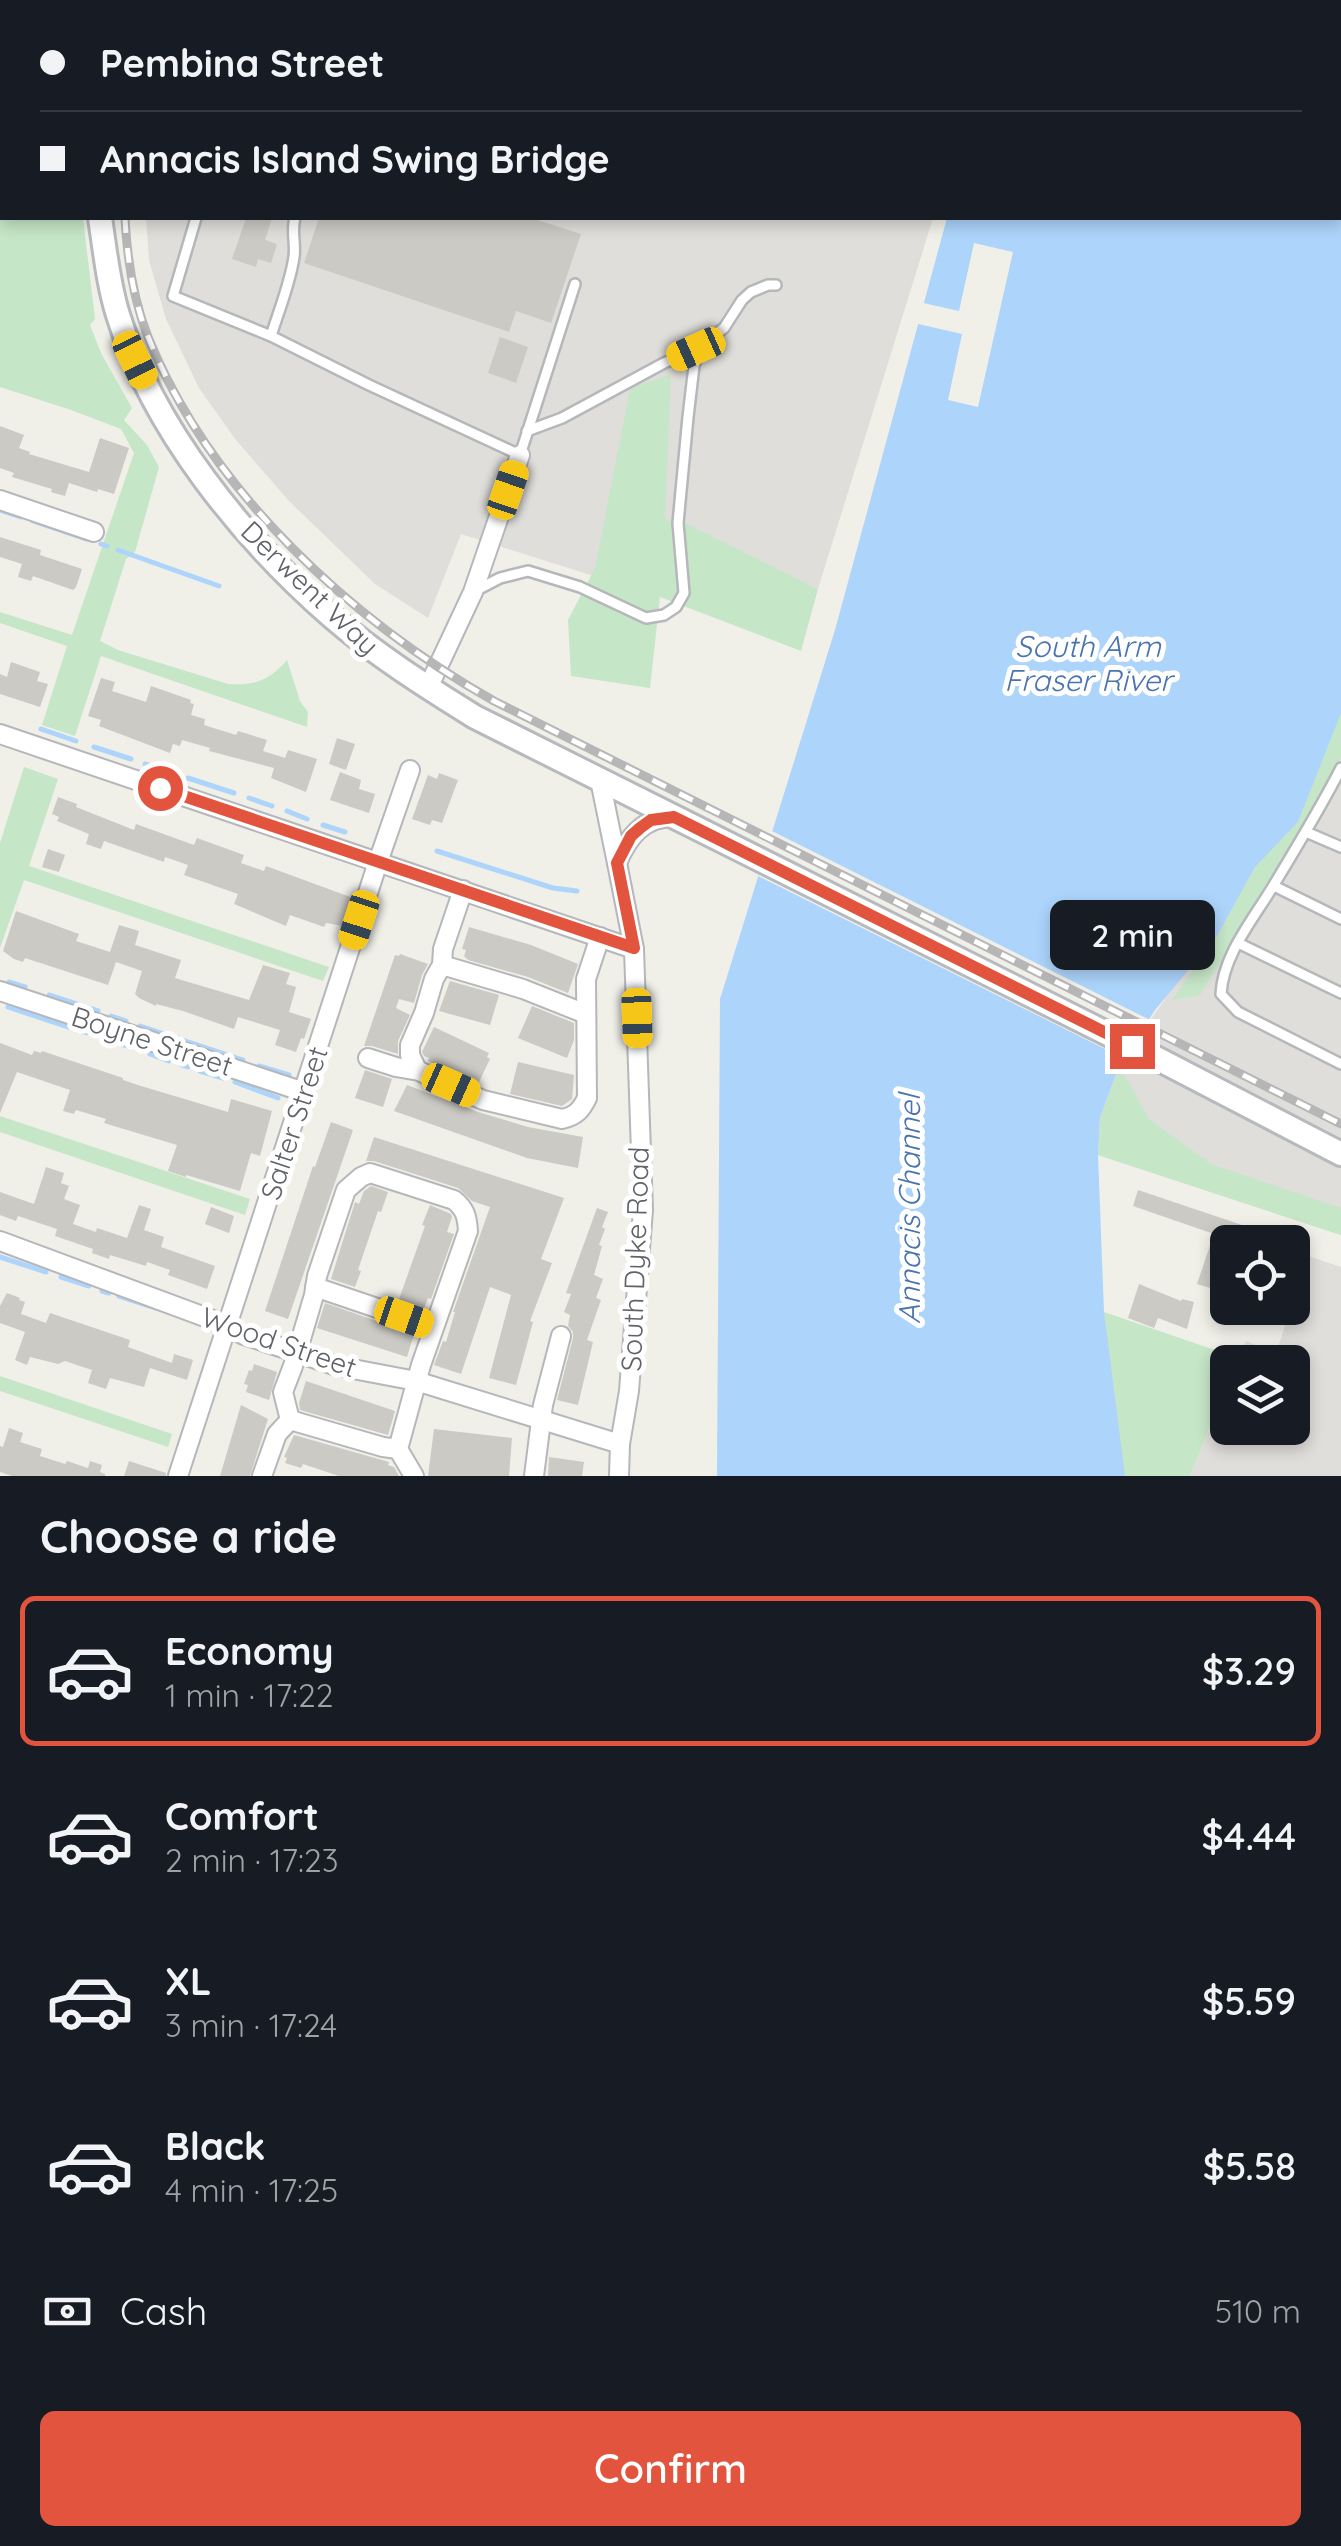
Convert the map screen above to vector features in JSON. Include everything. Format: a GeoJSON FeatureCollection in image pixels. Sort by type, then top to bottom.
{"type":"FeatureCollection","features":[{"type":"Feature","properties":{"kind":"main road","name":"Derwent Way"},"geometry":{"type":"LineString","coordinates":[[100,220],[118,314],[157,406],[185,450],[276,563],[331,616],[385,659],[474,717],[1341,1154]]}},
{"type":"Feature","properties":{"kind":"street"},"geometry":{"type":"LineString","coordinates":[[428,688],[472,592],[520,455]]}},
{"type":"Feature","properties":{"kind":"street"},"geometry":{"type":"LineString","coordinates":[[0,500],[94,532]]}},
{"type":"Feature","properties":{"kind":"street"},"geometry":{"type":"LineString","coordinates":[[0,734],[634,948]]}},
{"type":"Feature","properties":{"kind":"street","name":"Salter Street"},"geometry":{"type":"LineString","coordinates":[[178,1476],[410,770]]}},
{"type":"Feature","properties":{"kind":"street","name":"South Dyke Road"},"geometry":{"type":"LineString","coordinates":[[600,780],[634,948],[643,1210],[630,1392],[620,1444],[619,1476]]}},
{"type":"Feature","properties":{"kind":"street"},"geometry":{"type":"LineString","coordinates":[[617,863],[631,836],[640,828],[651,820],[674,817]]}},
{"type":"Feature","properties":{"kind":"street"},"geometry":{"type":"LineString","coordinates":[[417,1070],[410,1045],[442,965],[443,948],[463,890]]}},
{"type":"Feature","properties":{"kind":"street"},"geometry":{"type":"LineString","coordinates":[[368,1058],[417,1070],[483,1100],[562,1119],[573,1116],[587,1098],[586,979],[600,937]]}},
{"type":"Feature","properties":{"kind":"street"},"geometry":{"type":"LineString","coordinates":[[442,965],[524,989],[586,1014]]}},
{"type":"Feature","properties":{"kind":"street","name":"Boyne Street"},"geometry":{"type":"LineString","coordinates":[[0,991],[304,1092]]}},
{"type":"Feature","properties":{"kind":"street"},"geometry":{"type":"LineString","coordinates":[[290,1420],[283,1392],[346,1190],[370,1173],[454,1200],[464,1209],[468,1230],[433,1327],[398,1449],[414,1476]]}},
{"type":"Feature","properties":{"kind":"street","name":"Wood Street"},"geometry":{"type":"LineString","coordinates":[[0,1241],[297,1353],[338,1366],[416,1381],[620,1444]]}},
{"type":"Feature","properties":{"kind":"street"},"geometry":{"type":"LineString","coordinates":[[315,1287],[433,1327]]}},
{"type":"Feature","properties":{"kind":"street"},"geometry":{"type":"LineString","coordinates":[[534,1476],[540,1421],[561,1336]]}},
{"type":"Feature","properties":{"kind":"street"},"geometry":{"type":"LineString","coordinates":[[290,1420],[398,1449]]}},
{"type":"Feature","properties":{"kind":"street"},"geometry":{"type":"LineString","coordinates":[[262,1476],[277,1434],[290,1420]]}},
{"type":"Feature","properties":{"kind":"lane"},"geometry":{"type":"LineString","coordinates":[[195,220],[173,296],[271,336],[520,455],[575,284]]}},
{"type":"Feature","properties":{"kind":"lane"},"geometry":{"type":"LineString","coordinates":[[271,336],[290,279],[295,220]]}},
{"type":"Feature","properties":{"kind":"lane"},"geometry":{"type":"LineString","coordinates":[[527,431],[562,418],[703,343],[724,328],[751,292],[776,285]]}},
{"type":"Feature","properties":{"kind":"lane"},"geometry":{"type":"LineString","coordinates":[[472,592],[500,578],[528,571],[580,588],[646,618],[664,615],[676,607],[684,594],[678,523],[688,417],[694,366],[703,343]]}},
{"type":"Feature","properties":{"kind":"lane"},"geometry":{"type":"LineString","coordinates":[[1341,768],[1338,781],[1238,944],[1222,977],[1221,994],[1238,1012],[1341,1064]]}},
{"type":"Feature","properties":{"kind":"lane"},"geometry":{"type":"LineString","coordinates":[[1306,832],[1341,847]]}},
{"type":"Feature","properties":{"kind":"lane"},"geometry":{"type":"LineString","coordinates":[[1274,886],[1341,919]]}},
{"type":"Feature","properties":{"kind":"lane"},"geometry":{"type":"LineString","coordinates":[[1238,944],[1341,994]]}},
{"type":"Feature","properties":{"kind":"shaded area"},"geometry":{"type":"Polygon","coordinates":[[[146,220],[932,220],[818,589],[686,524],[660,597],[461,534],[428,618],[375,584],[289,501],[236,440],[199,388],[166,319],[149,260],[146,220]]]}},
{"type":"Feature","properties":{"kind":"shaded area"},"geometry":{"type":"Polygon","coordinates":[[[1341,713],[1341,1235],[1098,1155],[1119,1066],[1255,867],[1341,713]]]}},
{"type":"Feature","properties":{"kind":"shaded area"},"geometry":{"type":"Polygon","coordinates":[[[1310,1257],[1341,1267],[1341,1476],[1190,1476],[1210,1426],[1210,1445],[1310,1445],[1310,1345],[1279,1345],[1285,1325],[1310,1325],[1310,1257]]]}},
{"type":"Feature","properties":{"kind":"green space"},"geometry":{"type":"Polygon","coordinates":[[[0,220],[83,220],[95,319],[90,325],[132,408],[124,420],[147,445],[159,467],[135,552],[126,559],[100,641],[228,684],[261,680],[287,660],[300,701],[308,712],[307,727],[101,656],[75,736],[42,725],[67,646],[0,623],[0,612],[72,635],[134,453],[121,429],[0,387],[0,220]]]}},
{"type":"Feature","properties":{"kind":"green space"},"geometry":{"type":"Polygon","coordinates":[[[671,374],[665,520],[685,523],[818,589],[801,651],[660,597],[650,688],[571,676],[568,620],[595,568],[630,389],[671,374]]]}},
{"type":"Feature","properties":{"kind":"green space"},"geometry":{"type":"Polygon","coordinates":[[[1341,412],[1341,757],[1308,822],[1200,995],[1172,1000],[1217,936],[1255,867],[1341,412]]]}},
{"type":"Feature","properties":{"kind":"green space"},"geometry":{"type":"Polygon","coordinates":[[[24,767],[58,779],[29,866],[329,967],[323,981],[24,880],[0,948],[0,843],[24,767]]]}},
{"type":"Feature","properties":{"kind":"green space"},"geometry":{"type":"Polygon","coordinates":[[[1119,1066],[1149,1119],[1211,1164],[1341,1208],[1341,1235],[1098,1155],[1100,1118],[1119,1066]]]}},
{"type":"Feature","properties":{"kind":"green space"},"geometry":{"type":"Polygon","coordinates":[[[0,1116],[250,1199],[245,1215],[0,1132],[0,1116]]]}},
{"type":"Feature","properties":{"kind":"green space"},"geometry":{"type":"Polygon","coordinates":[[[1104,1312],[1210,1348],[1210,1426],[1190,1476],[1113,1476],[1104,1312]]]}},
{"type":"Feature","properties":{"kind":"green space"},"geometry":{"type":"Polygon","coordinates":[[[0,1376],[172,1434],[168,1447],[0,1391],[0,1376]]]}},
{"type":"Feature","properties":{"kind":"water","name":"South Arm Fraser River"},"geometry":{"type":"Polygon","coordinates":[[[946,220],[1341,220],[1341,713],[1298,822],[1255,867],[1217,936],[1155,1010],[1119,1066],[1100,1118],[1104,1312],[1125,1476],[717,1476],[720,999],[835,630],[946,220]]]}},
{"type":"Feature","properties":{"kind":"pier"},"geometry":{"type":"Polygon","coordinates":[[[974,243],[1013,252],[978,407],[948,400],[962,334],[914,323],[919,302],[959,311],[974,243]]]}},
{"type":"Feature","properties":{"kind":"pier"},"geometry":{"type":"Polygon","coordinates":[[[768,829],[1154,1022],[1129,1061],[754,874],[768,829]]]}},
{"type":"Feature","properties":{"kind":"building"},"geometry":{"type":"Polygon","coordinates":[[[245,220],[271,220],[265,240],[277,244],[271,263],[258,259],[256,267],[232,259],[245,220]]]}},
{"type":"Feature","properties":{"kind":"building"},"geometry":{"type":"Polygon","coordinates":[[[318,220],[537,220],[581,234],[551,323],[516,311],[509,332],[304,263],[318,220]]]}},
{"type":"Feature","properties":{"kind":"building"},"geometry":{"type":"Polygon","coordinates":[[[500,337],[528,347],[516,383],[488,373],[500,337]]]}},
{"type":"Feature","properties":{"kind":"building"},"geometry":{"type":"Polygon","coordinates":[[[0,426],[24,435],[19,448],[29,454],[89,472],[100,438],[129,448],[114,494],[69,483],[65,496],[12,477],[14,473],[0,468],[0,426]]]}},
{"type":"Feature","properties":{"kind":"building"},"geometry":{"type":"Polygon","coordinates":[[[0,537],[82,569],[76,587],[73,590],[33,576],[31,581],[18,577],[22,564],[0,557],[0,537]]]}},
{"type":"Feature","properties":{"kind":"building"},"geometry":{"type":"Polygon","coordinates":[[[11,662],[40,672],[37,681],[48,684],[40,707],[0,694],[0,674],[7,677],[11,662]]]}},
{"type":"Feature","properties":{"kind":"building"},"geometry":{"type":"Polygon","coordinates":[[[101,678],[115,682],[112,691],[146,702],[151,686],[191,700],[191,715],[205,719],[204,725],[267,740],[263,751],[285,758],[288,750],[317,759],[306,792],[271,778],[274,768],[182,740],[180,746],[173,744],[170,753],[99,726],[101,720],[88,716],[101,678]]]}},
{"type":"Feature","properties":{"kind":"building"},"geometry":{"type":"Polygon","coordinates":[[[337,738],[355,744],[346,770],[329,764],[337,738]]]}},
{"type":"Feature","properties":{"kind":"building"},"geometry":{"type":"Polygon","coordinates":[[[340,772],[361,780],[359,789],[375,794],[369,813],[330,800],[340,772]]]}},
{"type":"Feature","properties":{"kind":"building"},"geometry":{"type":"Polygon","coordinates":[[[439,773],[458,780],[442,823],[432,820],[430,825],[412,819],[428,775],[437,779],[439,773]]]}},
{"type":"Feature","properties":{"kind":"building"},"geometry":{"type":"Polygon","coordinates":[[[58,797],[134,830],[136,824],[194,845],[197,838],[244,855],[241,863],[264,871],[266,866],[353,898],[343,926],[326,923],[324,927],[290,915],[286,926],[234,904],[238,894],[184,875],[188,865],[165,857],[164,862],[104,841],[101,849],[86,844],[89,834],[57,821],[59,817],[52,814],[58,797]]]}},
{"type":"Feature","properties":{"kind":"building"},"geometry":{"type":"Polygon","coordinates":[[[48,849],[65,855],[59,872],[42,867],[48,849]]]}},
{"type":"Feature","properties":{"kind":"building"},"geometry":{"type":"Polygon","coordinates":[[[16,911],[79,934],[76,941],[110,952],[119,925],[139,931],[135,945],[181,960],[175,978],[249,1000],[263,965],[290,973],[286,984],[296,987],[289,1012],[311,1019],[304,1039],[301,1038],[296,1052],[275,1045],[280,1030],[238,1017],[234,1029],[156,1006],[135,994],[142,971],[116,962],[108,985],[25,958],[23,962],[14,959],[3,951],[16,911]]]}},
{"type":"Feature","properties":{"kind":"building"},"geometry":{"type":"Polygon","coordinates":[[[469,927],[578,964],[568,993],[468,960],[464,956],[466,950],[462,949],[469,927]]]}},
{"type":"Feature","properties":{"kind":"building"},"geometry":{"type":"Polygon","coordinates":[[[395,955],[428,964],[414,1003],[399,999],[396,1008],[410,1015],[398,1041],[398,1054],[364,1046],[395,955]]]}},
{"type":"Feature","properties":{"kind":"building"},"geometry":{"type":"Polygon","coordinates":[[[450,981],[499,995],[490,1025],[439,1011],[450,981]]]}},
{"type":"Feature","properties":{"kind":"building"},"geometry":{"type":"Polygon","coordinates":[[[532,1006],[574,1023],[574,1040],[567,1058],[518,1038],[532,1006]]]}},
{"type":"Feature","properties":{"kind":"building"},"geometry":{"type":"Polygon","coordinates":[[[434,1027],[489,1053],[478,1084],[424,1056],[422,1052],[434,1027]]]}},
{"type":"Feature","properties":{"kind":"building"},"geometry":{"type":"Polygon","coordinates":[[[0,1043],[32,1055],[42,1051],[228,1112],[231,1099],[272,1111],[260,1156],[251,1153],[240,1191],[168,1171],[177,1145],[104,1123],[106,1119],[76,1110],[74,1114],[63,1111],[70,1090],[17,1072],[0,1113],[0,1043]]]}},
{"type":"Feature","properties":{"kind":"building"},"geometry":{"type":"Polygon","coordinates":[[[518,1062],[574,1075],[572,1099],[562,1106],[510,1094],[518,1062]]]}},
{"type":"Feature","properties":{"kind":"building"},"geometry":{"type":"Polygon","coordinates":[[[365,1070],[392,1079],[383,1107],[355,1098],[365,1070]]]}},
{"type":"Feature","properties":{"kind":"building"},"geometry":{"type":"Polygon","coordinates":[[[407,1085],[528,1127],[583,1137],[578,1168],[527,1158],[394,1111],[407,1085]]]}},
{"type":"Feature","properties":{"kind":"building"},"geometry":{"type":"Polygon","coordinates":[[[331,1122],[353,1130],[288,1319],[265,1311],[331,1122]]]}},
{"type":"Feature","properties":{"kind":"building"},"geometry":{"type":"Polygon","coordinates":[[[374,1137],[564,1198],[541,1259],[552,1263],[530,1321],[533,1322],[516,1385],[489,1378],[511,1295],[490,1287],[461,1374],[434,1365],[443,1341],[446,1342],[490,1207],[472,1201],[458,1188],[366,1161],[374,1137]]]}},
{"type":"Feature","properties":{"kind":"building"},"geometry":{"type":"Polygon","coordinates":[[[46,1167],[64,1173],[61,1183],[69,1186],[64,1199],[80,1205],[73,1224],[127,1238],[139,1205],[151,1209],[144,1230],[164,1237],[161,1247],[215,1266],[207,1289],[168,1275],[170,1270],[147,1262],[146,1266],[92,1253],[93,1249],[55,1236],[57,1229],[18,1216],[16,1221],[0,1215],[0,1192],[34,1204],[46,1167]]]}},
{"type":"Feature","properties":{"kind":"building"},"geometry":{"type":"Polygon","coordinates":[[[371,1186],[388,1192],[381,1212],[378,1211],[355,1287],[331,1279],[355,1202],[359,1204],[364,1191],[371,1186]]]}},
{"type":"Feature","properties":{"kind":"building"},"geometry":{"type":"Polygon","coordinates":[[[1138,1190],[1242,1225],[1210,1225],[1210,1233],[1133,1206],[1138,1190]]]}},
{"type":"Feature","properties":{"kind":"building"},"geometry":{"type":"Polygon","coordinates":[[[430,1205],[451,1214],[447,1232],[454,1234],[423,1311],[398,1302],[430,1205]]]}},
{"type":"Feature","properties":{"kind":"building"},"geometry":{"type":"Polygon","coordinates":[[[211,1207],[234,1216],[229,1233],[205,1224],[211,1207]]]}},
{"type":"Feature","properties":{"kind":"building"},"geometry":{"type":"Polygon","coordinates":[[[597,1208],[608,1212],[594,1275],[603,1279],[596,1298],[601,1300],[587,1340],[593,1342],[578,1405],[557,1400],[573,1338],[568,1326],[570,1315],[564,1312],[571,1294],[566,1293],[597,1208]]]}},
{"type":"Feature","properties":{"kind":"building"},"geometry":{"type":"Polygon","coordinates":[[[1210,1246],[1210,1288],[1197,1284],[1210,1246]]]}},
{"type":"Feature","properties":{"kind":"building"},"geometry":{"type":"Polygon","coordinates":[[[1139,1284],[1181,1301],[1194,1302],[1187,1329],[1158,1318],[1154,1328],[1128,1318],[1139,1284]]]}},
{"type":"Feature","properties":{"kind":"building"},"geometry":{"type":"Polygon","coordinates":[[[7,1293],[25,1302],[21,1314],[46,1323],[50,1313],[130,1340],[128,1347],[172,1363],[174,1354],[193,1360],[187,1380],[150,1368],[144,1387],[110,1378],[106,1389],[88,1383],[92,1370],[65,1361],[58,1364],[30,1357],[27,1365],[15,1360],[25,1332],[0,1323],[0,1306],[7,1293]]]}},
{"type":"Feature","properties":{"kind":"building"},"geometry":{"type":"Polygon","coordinates":[[[325,1303],[414,1334],[407,1357],[317,1328],[325,1303]]]}},
{"type":"Feature","properties":{"kind":"building"},"geometry":{"type":"Polygon","coordinates":[[[254,1364],[277,1372],[269,1400],[246,1392],[248,1385],[244,1384],[254,1364]]]}},
{"type":"Feature","properties":{"kind":"building"},"geometry":{"type":"Polygon","coordinates":[[[306,1381],[395,1411],[388,1435],[300,1410],[306,1381]]]}},
{"type":"Feature","properties":{"kind":"building"},"geometry":{"type":"Polygon","coordinates":[[[241,1405],[268,1419],[250,1476],[220,1476],[241,1405]]]}},
{"type":"Feature","properties":{"kind":"building"},"geometry":{"type":"Polygon","coordinates":[[[9,1428],[23,1433],[20,1442],[42,1449],[40,1456],[88,1468],[90,1461],[102,1465],[100,1472],[105,1476],[12,1476],[0,1472],[0,1446],[3,1447],[9,1428]]]}},
{"type":"Feature","properties":{"kind":"building"},"geometry":{"type":"Polygon","coordinates":[[[434,1429],[512,1438],[509,1476],[428,1476],[434,1429]]]}},
{"type":"Feature","properties":{"kind":"building"},"geometry":{"type":"Polygon","coordinates":[[[294,1435],[389,1462],[399,1476],[339,1476],[303,1464],[301,1468],[285,1463],[294,1435]]]}},
{"type":"Feature","properties":{"kind":"building"},"geometry":{"type":"Polygon","coordinates":[[[549,1457],[584,1462],[582,1476],[548,1476],[549,1457]]]}},
{"type":"Feature","properties":{"kind":"building"},"geometry":{"type":"Polygon","coordinates":[[[129,1461],[166,1473],[166,1476],[124,1476],[129,1461]]]}},
{"type":"Feature","properties":{"kind":"waterway"},"geometry":{"type":"LineString","coordinates":[[0,510],[21,517]]}},
{"type":"Feature","properties":{"kind":"waterway"},"geometry":{"type":"LineString","coordinates":[[33,521],[86,539]]}},
{"type":"Feature","properties":{"kind":"waterway"},"geometry":{"type":"LineString","coordinates":[[101,544],[107,546]]}},
{"type":"Feature","properties":{"kind":"waterway"},"geometry":{"type":"LineString","coordinates":[[118,550],[219,586]]}},
{"type":"Feature","properties":{"kind":"waterway"},"geometry":{"type":"LineString","coordinates":[[41,729],[76,741]]}},
{"type":"Feature","properties":{"kind":"waterway"},"geometry":{"type":"LineString","coordinates":[[94,747],[131,759]]}},
{"type":"Feature","properties":{"kind":"waterway"},"geometry":{"type":"LineString","coordinates":[[145,764],[158,768]]}},
{"type":"Feature","properties":{"kind":"waterway"},"geometry":{"type":"LineString","coordinates":[[188,778],[234,793]]}},
{"type":"Feature","properties":{"kind":"waterway"},"geometry":{"type":"LineString","coordinates":[[249,798],[272,806]]}},
{"type":"Feature","properties":{"kind":"waterway"},"geometry":{"type":"LineString","coordinates":[[287,811],[307,819]]}},
{"type":"Feature","properties":{"kind":"waterway"},"geometry":{"type":"LineString","coordinates":[[323,825],[345,832]]}},
{"type":"Feature","properties":{"kind":"waterway"},"geometry":{"type":"LineString","coordinates":[[437,851],[553,888],[577,891]]}},
{"type":"Feature","properties":{"kind":"waterway"},"geometry":{"type":"LineString","coordinates":[[9,982],[25,987]]}},
{"type":"Feature","properties":{"kind":"waterway"},"geometry":{"type":"LineString","coordinates":[[49,995],[98,1011]]}},
{"type":"Feature","properties":{"kind":"waterway"},"geometry":{"type":"LineString","coordinates":[[8,1007],[71,1028]]}},
{"type":"Feature","properties":{"kind":"waterway"},"geometry":{"type":"LineString","coordinates":[[111,1016],[126,1021]]}},
{"type":"Feature","properties":{"kind":"waterway"},"geometry":{"type":"LineString","coordinates":[[140,1026],[243,1060]]}},
{"type":"Feature","properties":{"kind":"waterway"},"geometry":{"type":"LineString","coordinates":[[101,1037],[130,1047]]}},
{"type":"Feature","properties":{"kind":"waterway"},"geometry":{"type":"LineString","coordinates":[[150,1054],[169,1061]]}},
{"type":"Feature","properties":{"kind":"waterway"},"geometry":{"type":"LineString","coordinates":[[182,1065],[188,1067]]}},
{"type":"Feature","properties":{"kind":"waterway"},"geometry":{"type":"LineString","coordinates":[[259,1066],[289,1075]]}},
{"type":"Feature","properties":{"kind":"waterway"},"geometry":{"type":"LineString","coordinates":[[200,1071],[223,1078]]}},
{"type":"Feature","properties":{"kind":"waterway"},"geometry":{"type":"LineString","coordinates":[[235,1082],[278,1098]]}},
{"type":"Feature","properties":{"kind":"waterway"},"geometry":{"type":"LineString","coordinates":[[0,1257],[46,1272]]}},
{"type":"Feature","properties":{"kind":"waterway"},"geometry":{"type":"LineString","coordinates":[[61,1277],[89,1286]]}},
{"type":"Feature","properties":{"kind":"waterway"},"geometry":{"type":"LineString","coordinates":[[102,1291],[109,1293]]}},
{"type":"Feature","properties":{"kind":"waterway"},"geometry":{"type":"LineString","coordinates":[[119,1296],[156,1308]]}},
{"type":"Feature","properties":{"kind":"railway"},"geometry":{"type":"LineString","coordinates":[[125,220],[132,278],[148,337],[175,394],[208,448],[291,547],[389,632],[494,701],[1341,1124]]}},
{"type":"Feature","properties":{"kind":"route"},"geometry":{"type":"LineString","coordinates":[[160,788],[634,948],[617,863],[623,847],[640,828],[651,820],[674,817],[1132,1046]]}},
{"type":"Feature","properties":{"kind":"water label","name":"Annacis Channel"},"geometry":{"type":"Point","coordinates":[910,1209]}}]}
